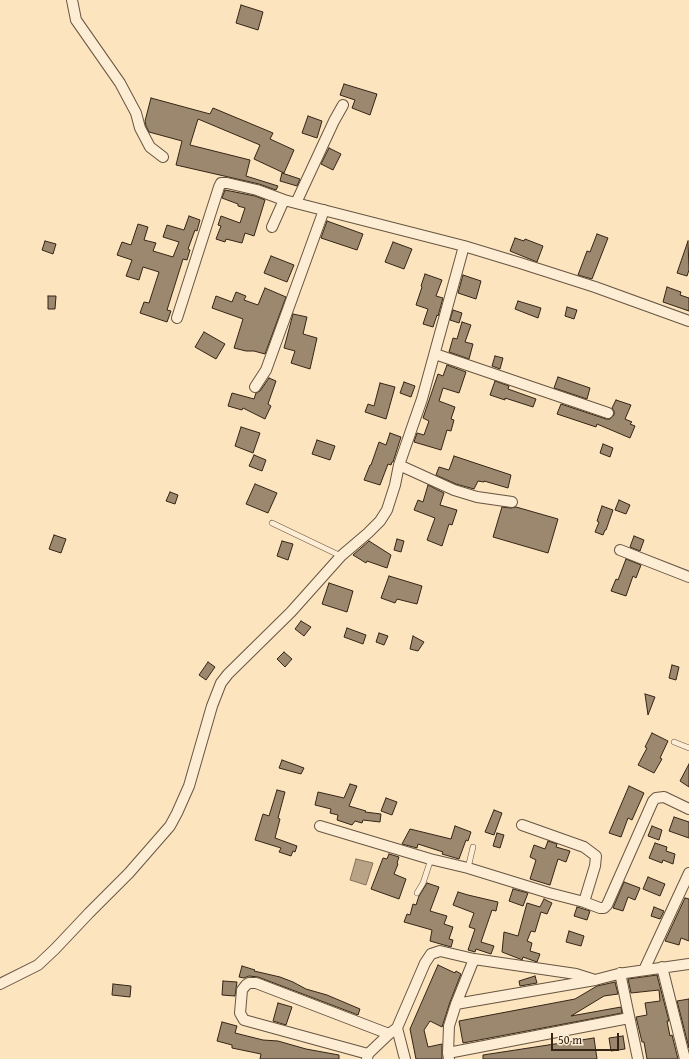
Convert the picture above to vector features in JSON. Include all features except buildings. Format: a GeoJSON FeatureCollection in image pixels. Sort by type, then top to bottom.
{"type":"FeatureCollection","features":[{"type":"Feature","properties":{"kind":"street"},"geometry":{"type":"LineString","coordinates":[[72,0],[76,20],[120,83],[136,113],[140,128],[150,146],[163,157]]}},
{"type":"Feature","properties":{"kind":"street"},"geometry":{"type":"LineString","coordinates":[[296,203],[331,126],[343,105]]}},
{"type":"Feature","properties":{"kind":"street"},"geometry":{"type":"LineString","coordinates":[[177,318],[221,183],[227,183],[257,190],[284,200],[464,246],[595,287],[689,321]]}},
{"type":"Feature","properties":{"kind":"street"},"geometry":{"type":"LineString","coordinates":[[272,227],[284,200]]}},
{"type":"Feature","properties":{"kind":"street"},"geometry":{"type":"LineString","coordinates":[[255,387],[266,370],[324,210]]}},
{"type":"Feature","properties":{"kind":"street"},"geometry":{"type":"LineString","coordinates":[[0,984],[38,965],[55,950],[89,913],[129,874],[170,826],[178,813],[189,786],[212,706],[221,683],[228,674],[291,612],[341,556],[380,521],[387,510],[399,465],[422,399],[464,246]]}},
{"type":"Feature","properties":{"kind":"street"},"geometry":{"type":"LineString","coordinates":[[435,354],[608,413]]}},
{"type":"Feature","properties":{"kind":"street"},"geometry":{"type":"LineString","coordinates":[[399,465],[454,490],[478,497],[512,502]]}},
{"type":"Feature","properties":{"kind":"street"},"geometry":{"type":"LineString","coordinates":[[620,550],[689,577]]}},
{"type":"Feature","properties":{"kind":"street"},"geometry":{"type":"LineString","coordinates":[[320,826],[604,908],[607,905],[653,801],[656,798],[664,796],[689,809]]}},
{"type":"Feature","properties":{"kind":"street"},"geometry":{"type":"LineString","coordinates":[[522,825],[584,847],[596,856],[595,866],[584,902]]}},
{"type":"Feature","properties":{"kind":"street"},"geometry":{"type":"LineString","coordinates":[[644,970],[689,873]]}},
{"type":"Feature","properties":{"kind":"street"},"geometry":{"type":"LineString","coordinates":[[405,1059],[393,1031],[256,983],[246,985],[242,990],[240,1012],[244,1020],[367,1057],[393,1031],[425,963],[431,954],[440,951],[474,959],[576,974],[595,980]]}},
{"type":"Feature","properties":{"kind":"street"},"geometry":{"type":"LineString","coordinates":[[474,959],[456,1004],[450,1026],[449,1056],[629,1018]]}},
{"type":"Feature","properties":{"kind":"street"},"geometry":{"type":"LineString","coordinates":[[456,1004],[595,980],[620,973],[689,964]]}},
{"type":"Feature","properties":{"kind":"street"},"geometry":{"type":"LineString","coordinates":[[662,967],[685,1059]]}},
{"type":"Feature","properties":{"kind":"street"},"geometry":{"type":"LineString","coordinates":[[620,973],[638,1059]]}},
{"type":"Feature","properties":{"kind":"lane"},"geometry":{"type":"LineString","coordinates":[[272,523],[341,556]]}},
{"type":"Feature","properties":{"kind":"lane"},"geometry":{"type":"LineString","coordinates":[[674,742],[689,748]]}},
{"type":"Feature","properties":{"kind":"lane"},"geometry":{"type":"LineString","coordinates":[[468,868],[473,846]]}},
{"type":"Feature","properties":{"kind":"lane"},"geometry":{"type":"LineString","coordinates":[[417,893],[423,883],[431,859]]}},
{"type":"Feature","properties":{"kind":"shaded area"},"geometry":{"type":"Polygon","coordinates":[[[356,859],[373,863],[366,885],[350,880],[356,859]]]}}]}
